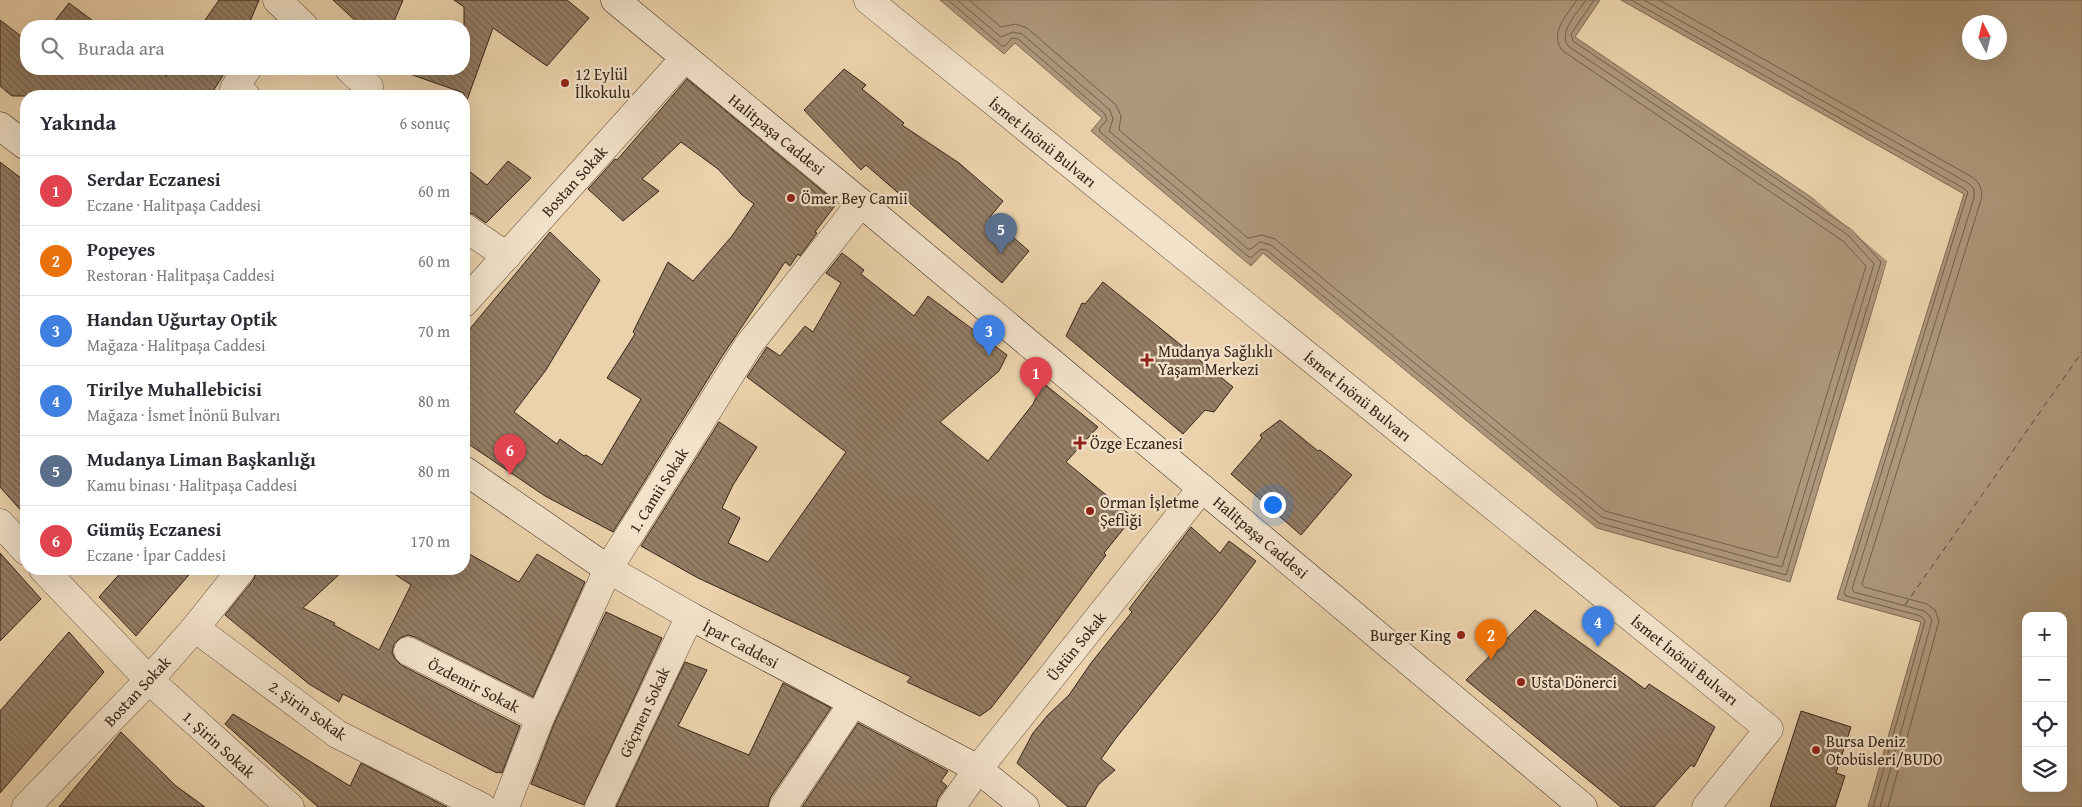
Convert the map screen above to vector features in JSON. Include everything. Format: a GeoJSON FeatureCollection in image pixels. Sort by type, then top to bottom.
{"type":"FeatureCollection","features":[{"type":"Feature","properties":{"kind":"street","name":"Halitpaşa Caddesi"},"geometry":{"type":"LineString","coordinates":[[615,0],[862,203],[1583,807]]}},
{"type":"Feature","properties":{"kind":"street","name":"İsmet İnönü Bulvarı"},"geometry":{"type":"LineString","coordinates":[[868,0],[1770,729],[1706,807]]}},
{"type":"Feature","properties":{"kind":"street","name":"Bostan Sokak"},"geometry":{"type":"LineString","coordinates":[[470,296],[684,58]]}},
{"type":"Feature","properties":{"kind":"street"},"geometry":{"type":"LineString","coordinates":[[234,90],[243,75]]}},
{"type":"Feature","properties":{"kind":"street"},"geometry":{"type":"LineString","coordinates":[[356,75],[369,87]]}},
{"type":"Feature","properties":{"kind":"street"},"geometry":{"type":"LineString","coordinates":[[0,126],[20,141]]}},
{"type":"Feature","properties":{"kind":"street","name":"1. Camii Sokak"},"geometry":{"type":"LineString","coordinates":[[505,807],[540,718],[608,568],[748,346],[862,203]]}},
{"type":"Feature","properties":{"kind":"street"},"geometry":{"type":"LineString","coordinates":[[470,231],[507,256]]}},
{"type":"Feature","properties":{"kind":"street","name":"İpar Caddesi"},"geometry":{"type":"LineString","coordinates":[[470,474],[608,568],[690,616],[978,769],[1025,807]]}},
{"type":"Feature","properties":{"kind":"street","name":"Üstün Sokak"},"geometry":{"type":"LineString","coordinates":[[951,807],[978,769],[1202,488]]}},
{"type":"Feature","properties":{"kind":"street"},"geometry":{"type":"LineString","coordinates":[[0,523],[20,545]]}},
{"type":"Feature","properties":{"kind":"street","name":"1. Şirin Sokak"},"geometry":{"type":"LineString","coordinates":[[50,575],[149,680],[290,807]]}},
{"type":"Feature","properties":{"kind":"street","name":"Bostan Sokak"},"geometry":{"type":"LineString","coordinates":[[26,807],[149,680],[195,628],[237,575]]}},
{"type":"Feature","properties":{"kind":"street","name":"Göçmen Sokak"},"geometry":{"type":"LineString","coordinates":[[599,807],[690,616]]}},
{"type":"Feature","properties":{"kind":"street","name":"2. Şirin Sokak"},"geometry":{"type":"LineString","coordinates":[[195,628],[337,734],[482,807]]}},
{"type":"Feature","properties":{"kind":"street","name":"Özdemir Sokak"},"geometry":{"type":"LineString","coordinates":[[408,651],[540,718]]}},
{"type":"Feature","properties":{"kind":"street"},"geometry":{"type":"LineString","coordinates":[[784,807],[853,703]]}},
{"type":"Feature","properties":{"kind":"water"},"geometry":{"type":"Polygon","coordinates":[[[940,0],[1600,0],[1575,37],[1855,227],[1887,261],[1790,582],[1597,528],[1263,253],[1251,266],[1091,131],[1102,118],[1015,43],[1004,54],[940,0]]]}},
{"type":"Feature","properties":{"kind":"water"},"geometry":{"type":"Polygon","coordinates":[[[1621,0],[2082,0],[2082,807],[1868,807],[1921,622],[1837,599],[1964,194],[1621,0]]]}},
{"type":"Feature","properties":{"kind":"pier"},"geometry":{"type":"Polygon","coordinates":[[[1800,187],[1857,225],[1890,261],[1853,383],[1887,261],[1800,187]]]}},
{"type":"Feature","properties":{"kind":"building"},"geometry":{"type":"Polygon","coordinates":[[[219,0],[259,0],[251,20],[205,20],[219,0]]]}},
{"type":"Feature","properties":{"kind":"building"},"geometry":{"type":"Polygon","coordinates":[[[333,0],[403,0],[395,20],[355,20],[333,0]]]}},
{"type":"Feature","properties":{"kind":"building"},"geometry":{"type":"Polygon","coordinates":[[[454,0],[567,0],[589,18],[547,66],[493,28],[470,92],[470,90],[455,90],[413,75],[470,75],[470,20],[464,20],[464,7],[454,0]]]}},
{"type":"Feature","properties":{"kind":"building"},"geometry":{"type":"Polygon","coordinates":[[[69,3],[92,20],[56,20],[69,3]]]}},
{"type":"Feature","properties":{"kind":"building"},"geometry":{"type":"Polygon","coordinates":[[[0,20],[20,35],[20,75],[223,75],[214,90],[20,90],[20,96],[12,96],[0,86],[0,20]]]}},
{"type":"Feature","properties":{"kind":"building"},"geometry":{"type":"Polygon","coordinates":[[[844,69],[866,85],[862,89],[904,123],[902,125],[959,163],[1003,201],[990,217],[1029,251],[1002,283],[866,165],[861,170],[804,110],[844,69]]]}},
{"type":"Feature","properties":{"kind":"building"},"geometry":{"type":"Polygon","coordinates":[[[687,79],[837,203],[800,256],[798,254],[790,266],[785,262],[721,358],[613,532],[545,496],[470,445],[470,329],[550,232],[600,280],[546,370],[514,412],[557,444],[560,439],[584,456],[586,455],[602,465],[641,399],[607,378],[635,334],[633,332],[668,262],[693,281],[732,236],[754,204],[742,195],[718,169],[681,142],[642,179],[659,191],[623,221],[588,189],[615,159],[617,160],[687,79]]]}},
{"type":"Feature","properties":{"kind":"building"},"geometry":{"type":"Polygon","coordinates":[[[508,161],[531,178],[486,223],[470,213],[470,172],[487,185],[508,161]]]}},
{"type":"Feature","properties":{"kind":"building"},"geometry":{"type":"Polygon","coordinates":[[[0,162],[20,177],[20,509],[0,487],[0,162]]]}},
{"type":"Feature","properties":{"kind":"building"},"geometry":{"type":"Polygon","coordinates":[[[842,253],[864,270],[861,274],[914,316],[928,296],[1007,355],[999,371],[940,422],[988,461],[1033,404],[1043,383],[1098,427],[1066,462],[1133,517],[1104,553],[1106,555],[1029,659],[991,708],[980,716],[907,682],[911,677],[698,578],[641,546],[719,422],[757,447],[733,485],[722,508],[740,518],[728,543],[768,562],[846,452],[747,377],[767,347],[780,356],[805,326],[813,332],[841,283],[826,273],[842,253]]]}},
{"type":"Feature","properties":{"kind":"building","name":"Mudanya Sağlıklı Yaşam Merkezi"},"geometry":{"type":"Polygon","coordinates":[[[1103,282],[1233,387],[1214,412],[1205,410],[1183,434],[1066,336],[1082,303],[1085,304],[1103,282]]]}},
{"type":"Feature","properties":{"kind":"building"},"geometry":{"type":"Polygon","coordinates":[[[1280,420],[1318,451],[1320,450],[1352,475],[1301,535],[1231,474],[1262,438],[1260,435],[1280,420]]]}},
{"type":"Feature","properties":{"kind":"building"},"geometry":{"type":"Polygon","coordinates":[[[1191,527],[1220,553],[1229,541],[1256,561],[1101,759],[1115,770],[1098,785],[1085,807],[1068,807],[1017,763],[1033,733],[1069,695],[1091,663],[1132,612],[1129,609],[1191,527]]]}},
{"type":"Feature","properties":{"kind":"building"},"geometry":{"type":"Polygon","coordinates":[[[0,553],[41,599],[0,641],[0,553]]]}},
{"type":"Feature","properties":{"kind":"building"},"geometry":{"type":"Polygon","coordinates":[[[470,554],[519,582],[537,554],[585,582],[533,697],[415,637],[408,635],[400,638],[394,644],[392,652],[395,659],[401,665],[520,726],[502,773],[497,773],[343,694],[339,702],[309,684],[225,615],[255,575],[339,575],[303,608],[335,623],[334,625],[379,650],[411,585],[396,575],[470,575],[470,554]]]}},
{"type":"Feature","properties":{"kind":"building"},"geometry":{"type":"Polygon","coordinates":[[[119,575],[189,575],[136,636],[99,597],[119,575]]]}},
{"type":"Feature","properties":{"kind":"building"},"geometry":{"type":"Polygon","coordinates":[[[1535,610],[1645,689],[1649,684],[1715,727],[1694,767],[1691,765],[1654,807],[1621,807],[1466,680],[1535,610]]]}},
{"type":"Feature","properties":{"kind":"building"},"geometry":{"type":"Polygon","coordinates":[[[606,612],[662,638],[584,805],[531,784],[554,724],[606,612]]]}},
{"type":"Feature","properties":{"kind":"building"},"geometry":{"type":"Polygon","coordinates":[[[69,632],[104,672],[0,793],[0,711],[69,632]]]}},
{"type":"Feature","properties":{"kind":"building"},"geometry":{"type":"Polygon","coordinates":[[[685,662],[707,670],[678,726],[749,755],[783,683],[831,708],[770,798],[768,807],[616,807],[685,662]]]}},
{"type":"Feature","properties":{"kind":"building","name":"Bursa Deniz Otobüsleri/BUDO"},"geometry":{"type":"Polygon","coordinates":[[[1801,711],[1851,727],[1836,773],[1845,776],[1835,807],[1770,807],[1801,711]]]}},
{"type":"Feature","properties":{"kind":"building"},"geometry":{"type":"Polygon","coordinates":[[[233,714],[350,786],[361,763],[447,807],[318,807],[225,724],[233,714]]]}},
{"type":"Feature","properties":{"kind":"building"},"geometry":{"type":"Polygon","coordinates":[[[858,723],[948,771],[941,781],[947,786],[938,798],[936,807],[802,807],[858,723]]]}},
{"type":"Feature","properties":{"kind":"building"},"geometry":{"type":"Polygon","coordinates":[[[121,732],[176,786],[205,807],[59,807],[121,732]]]}},
{"type":"Feature","properties":{"kind":"ferry route"},"geometry":{"type":"LineString","coordinates":[[1905,605],[2082,352]]}},
{"type":"Feature","properties":{"kind":"place","name":"12 Eylül İlkokulu"},"geometry":{"type":"Point","coordinates":[565,83]}},
{"type":"Feature","properties":{"kind":"place","name":"Ömer Bey Camii"},"geometry":{"type":"Point","coordinates":[791,198]}},
{"type":"Feature","properties":{"kind":"place","name":"Mudanya Liman Başkanlığı"},"geometry":{"type":"Point","coordinates":[1001,254]}},
{"type":"Feature","properties":{"kind":"place","name":"Handan Uğurtay Optik"},"geometry":{"type":"Point","coordinates":[989,356]}},
{"type":"Feature","properties":{"kind":"place","name":"Mudanya Sağlıklı Yaşam Merkezi"},"geometry":{"type":"Point","coordinates":[1147,360]}},
{"type":"Feature","properties":{"kind":"place","name":"Serdar Eczanesi"},"geometry":{"type":"Point","coordinates":[1036,398]}},
{"type":"Feature","properties":{"kind":"place","name":"Özge Eczanesi"},"geometry":{"type":"Point","coordinates":[1080,443]}},
{"type":"Feature","properties":{"kind":"place","name":"Gümüş Eczanesi"},"geometry":{"type":"Point","coordinates":[510,475]}},
{"type":"Feature","properties":{"kind":"place","name":"Orman İşletme Şefliği"},"geometry":{"type":"Point","coordinates":[1090,511]}},
{"type":"Feature","properties":{"kind":"place","name":"Burger King"},"geometry":{"type":"Point","coordinates":[1461,635]}},
{"type":"Feature","properties":{"kind":"place","name":"Tirilye Muhallebicisi"},"geometry":{"type":"Point","coordinates":[1598,647]}},
{"type":"Feature","properties":{"kind":"place","name":"Popeyes"},"geometry":{"type":"Point","coordinates":[1491,660]}},
{"type":"Feature","properties":{"kind":"place","name":"Usta Dönerci"},"geometry":{"type":"Point","coordinates":[1521,682]}},
{"type":"Feature","properties":{"kind":"place","name":"Bursa Deniz Otobüsleri/BUDO"},"geometry":{"type":"Point","coordinates":[1816,750]}}]}
